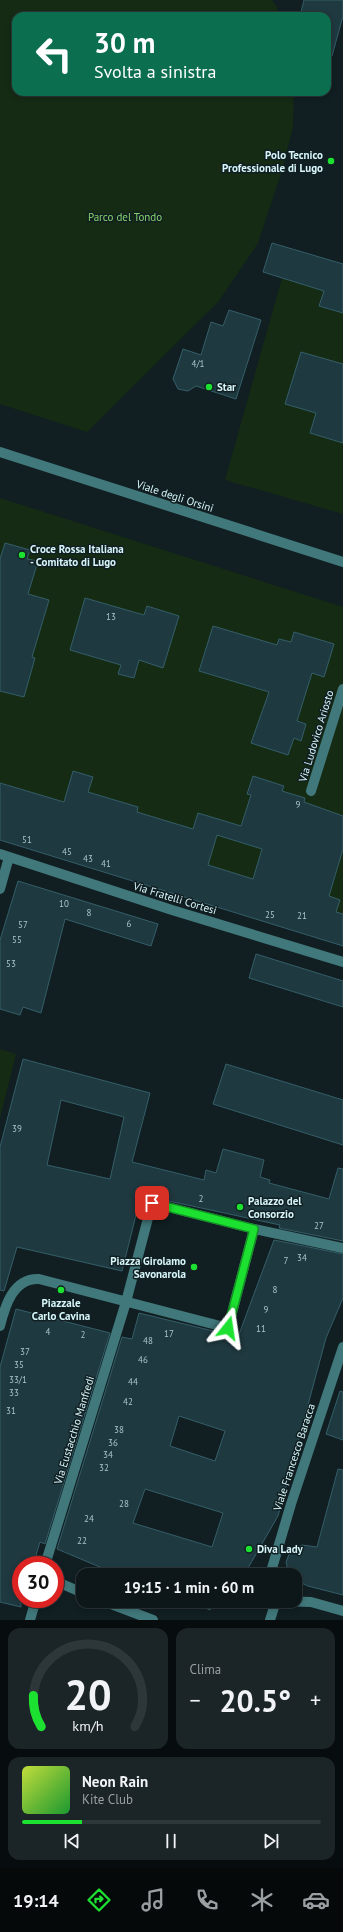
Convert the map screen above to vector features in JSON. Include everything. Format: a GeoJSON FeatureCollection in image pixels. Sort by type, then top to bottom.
{"type":"FeatureCollection","features":[{"type":"Feature","properties":{"kind":"street","name":"Viale degli Orsini"},"geometry":{"type":"LineString","coordinates":[[0,452],[343,562]]}},
{"type":"Feature","properties":{"kind":"street","name":"Via Ludovico Ariosto"},"geometry":{"type":"LineString","coordinates":[[311,791],[343,688]]}},
{"type":"Feature","properties":{"kind":"street"},"geometry":{"type":"LineString","coordinates":[[0,889],[5,856]]}},
{"type":"Feature","properties":{"kind":"street","name":"Via Fratelli Cortesi"},"geometry":{"type":"LineString","coordinates":[[5,856],[172,910],[343,962]]}},
{"type":"Feature","properties":{"kind":"street"},"geometry":{"type":"LineString","coordinates":[[126,1302],[152,1203],[254,1229],[343,1248]]}},
{"type":"Feature","properties":{"kind":"street"},"geometry":{"type":"LineString","coordinates":[[0,1326],[3,1304],[23,1282],[30,1279],[38,1279],[228,1328],[254,1229]]}},
{"type":"Feature","properties":{"kind":"street","name":"Via Eustacchio Manfredi"},"geometry":{"type":"LineString","coordinates":[[48,1556],[126,1302]]}},
{"type":"Feature","properties":{"kind":"street","name":"Viale Francesco Baracca"},"geometry":{"type":"LineString","coordinates":[[272,1568],[291,1504],[343,1347]]}},
{"type":"Feature","properties":{"kind":"street"},"geometry":{"type":"LineString","coordinates":[[64,1585],[76,1590]]}},
{"type":"Feature","properties":{"kind":"street"},"geometry":{"type":"LineString","coordinates":[[302,1602],[311,1602],[343,1611]]}},
{"type":"Feature","properties":{"kind":"street"},"geometry":{"type":"LineString","coordinates":[[30,1620],[33,1608]]}},
{"type":"Feature","properties":{"kind":"street"},"geometry":{"type":"LineString","coordinates":[[121,1608],[153,1620]]}},
{"type":"Feature","properties":{"kind":"street"},"geometry":{"type":"LineString","coordinates":[[270,1620],[274,1608]]}},
{"type":"Feature","properties":{"kind":"green space","name":"Parco del Tondo"},"geometry":{"type":"Polygon","coordinates":[[[0,0],[272,0],[277,7],[278,12],[12,12],[12,96],[294,96],[293,127],[281,174],[258,243],[219,301],[87,432],[0,404],[0,0]]]}},
{"type":"Feature","properties":{"kind":"green space"},"geometry":{"type":"Polygon","coordinates":[[[282,278],[343,295],[343,514],[225,480],[282,278]]]}},
{"type":"Feature","properties":{"kind":"green space"},"geometry":{"type":"Polygon","coordinates":[[[0,498],[343,607],[343,940],[0,837],[0,498]]]}},
{"type":"Feature","properties":{"kind":"green space"},"geometry":{"type":"Polygon","coordinates":[[[0,1049],[16,1054],[0,1118],[0,1049]]]}},
{"type":"Feature","properties":{"kind":"building"},"geometry":{"type":"Polygon","coordinates":[[[304,0],[343,0],[343,16],[332,56],[331,12],[301,12],[304,0]]]}},
{"type":"Feature","properties":{"kind":"building"},"geometry":{"type":"Polygon","coordinates":[[[272,243],[343,264],[343,313],[319,306],[324,291],[263,272],[272,243]]]}},
{"type":"Feature","properties":{"kind":"building"},"geometry":{"type":"Polygon","coordinates":[[[229,310],[261,320],[236,399],[196,386],[188,391],[178,389],[173,379],[183,349],[201,355],[211,322],[223,326],[229,310]]]}},
{"type":"Feature","properties":{"kind":"building"},"geometry":{"type":"Polygon","coordinates":[[[301,352],[343,364],[343,443],[310,433],[316,413],[285,404],[301,352]]]}},
{"type":"Feature","properties":{"kind":"building"},"geometry":{"type":"Polygon","coordinates":[[[5,543],[30,550],[27,559],[38,561],[28,594],[49,600],[32,657],[35,658],[24,697],[0,691],[0,559],[5,543]]]}},
{"type":"Feature","properties":{"kind":"building"},"geometry":{"type":"Polygon","coordinates":[[[85,598],[144,615],[147,606],[179,616],[163,668],[139,660],[134,678],[118,674],[121,665],[70,650],[85,598]]]}},
{"type":"Feature","properties":{"kind":"building"},"geometry":{"type":"Polygon","coordinates":[[[213,626],[277,645],[279,639],[291,642],[294,632],[334,644],[324,677],[312,673],[297,721],[306,724],[301,741],[294,738],[288,755],[251,743],[269,692],[199,671],[213,626]]]}},
{"type":"Feature","properties":{"kind":"building"},"geometry":{"type":"Polygon","coordinates":[[[73,771],[93,777],[88,792],[138,807],[137,812],[193,829],[198,813],[241,826],[251,795],[247,794],[253,776],[284,786],[282,791],[305,798],[304,802],[343,816],[343,849],[329,896],[340,900],[336,912],[343,914],[343,946],[0,840],[0,783],[64,802],[73,771]],[[217,835],[208,865],[253,879],[262,849],[217,835]]]}},
{"type":"Feature","properties":{"kind":"building"},"geometry":{"type":"Polygon","coordinates":[[[18,881],[158,924],[151,946],[65,919],[41,1013],[23,1007],[20,1015],[0,1009],[0,940],[18,881]]]}},
{"type":"Feature","properties":{"kind":"building"},"geometry":{"type":"Polygon","coordinates":[[[256,954],[343,981],[343,1007],[249,978],[256,954]]]}},
{"type":"Feature","properties":{"kind":"building"},"geometry":{"type":"Polygon","coordinates":[[[23,1059],[150,1093],[132,1162],[204,1180],[206,1170],[216,1173],[223,1149],[264,1160],[260,1177],[270,1180],[269,1183],[329,1199],[338,1168],[343,1169],[343,1241],[279,1228],[280,1225],[141,1195],[122,1271],[17,1247],[4,1291],[0,1290],[0,1147],[23,1059]],[[61,1100],[47,1165],[110,1179],[124,1117],[61,1100]]]}},
{"type":"Feature","properties":{"kind":"building"},"geometry":{"type":"Polygon","coordinates":[[[226,1064],[343,1100],[343,1145],[213,1104],[226,1064]]]}},
{"type":"Feature","properties":{"kind":"building"},"geometry":{"type":"Polygon","coordinates":[[[274,1240],[343,1254],[343,1298],[326,1338],[278,1516],[248,1568],[102,1568],[57,1549],[122,1337],[132,1339],[139,1313],[238,1337],[274,1240]],[[179,1416],[170,1446],[215,1461],[225,1431],[179,1416]],[[145,1489],[133,1523],[212,1547],[223,1513],[145,1489]]]}},
{"type":"Feature","properties":{"kind":"building"},"geometry":{"type":"Polygon","coordinates":[[[16,1309],[110,1333],[45,1544],[40,1542],[36,1556],[12,1556],[12,1605],[0,1602],[0,1367],[16,1309]]]}},
{"type":"Feature","properties":{"kind":"building"},"geometry":{"type":"Polygon","coordinates":[[[340,1391],[343,1392],[343,1440],[326,1434],[340,1391]]]}},
{"type":"Feature","properties":{"kind":"building"},"geometry":{"type":"Polygon","coordinates":[[[338,1469],[343,1470],[343,1595],[302,1583],[302,1568],[287,1568],[286,1562],[290,1552],[302,1545],[317,1547],[338,1469]]]}},
{"type":"Feature","properties":{"kind":"place","name":"Polo Tecnico Professionale di Lugo"},"geometry":{"type":"Point","coordinates":[331,161]}},
{"type":"Feature","properties":{"kind":"place","name":"Star"},"geometry":{"type":"Point","coordinates":[209,387]}},
{"type":"Feature","properties":{"kind":"place","name":"Croce Rossa Italiana - Comitato di Lugo"},"geometry":{"type":"Point","coordinates":[22,555]}},
{"type":"Feature","properties":{"kind":"place","name":"Palazzo del Consorzio"},"geometry":{"type":"Point","coordinates":[240,1207]}},
{"type":"Feature","properties":{"kind":"place","name":"Piazza Girolamo Savonarola"},"geometry":{"type":"Point","coordinates":[194,1267]}},
{"type":"Feature","properties":{"kind":"place","name":"Piazzale Carlo Cavina"},"geometry":{"type":"Point","coordinates":[61,1290]}},
{"type":"Feature","properties":{"kind":"place","name":"Diva Lady"},"geometry":{"type":"Point","coordinates":[249,1549]}},
{"type":"Feature","properties":{"kind":"route"},"geometry":{"type":"LineString","coordinates":[[152,1203],[254,1229],[228,1328]]}}]}
